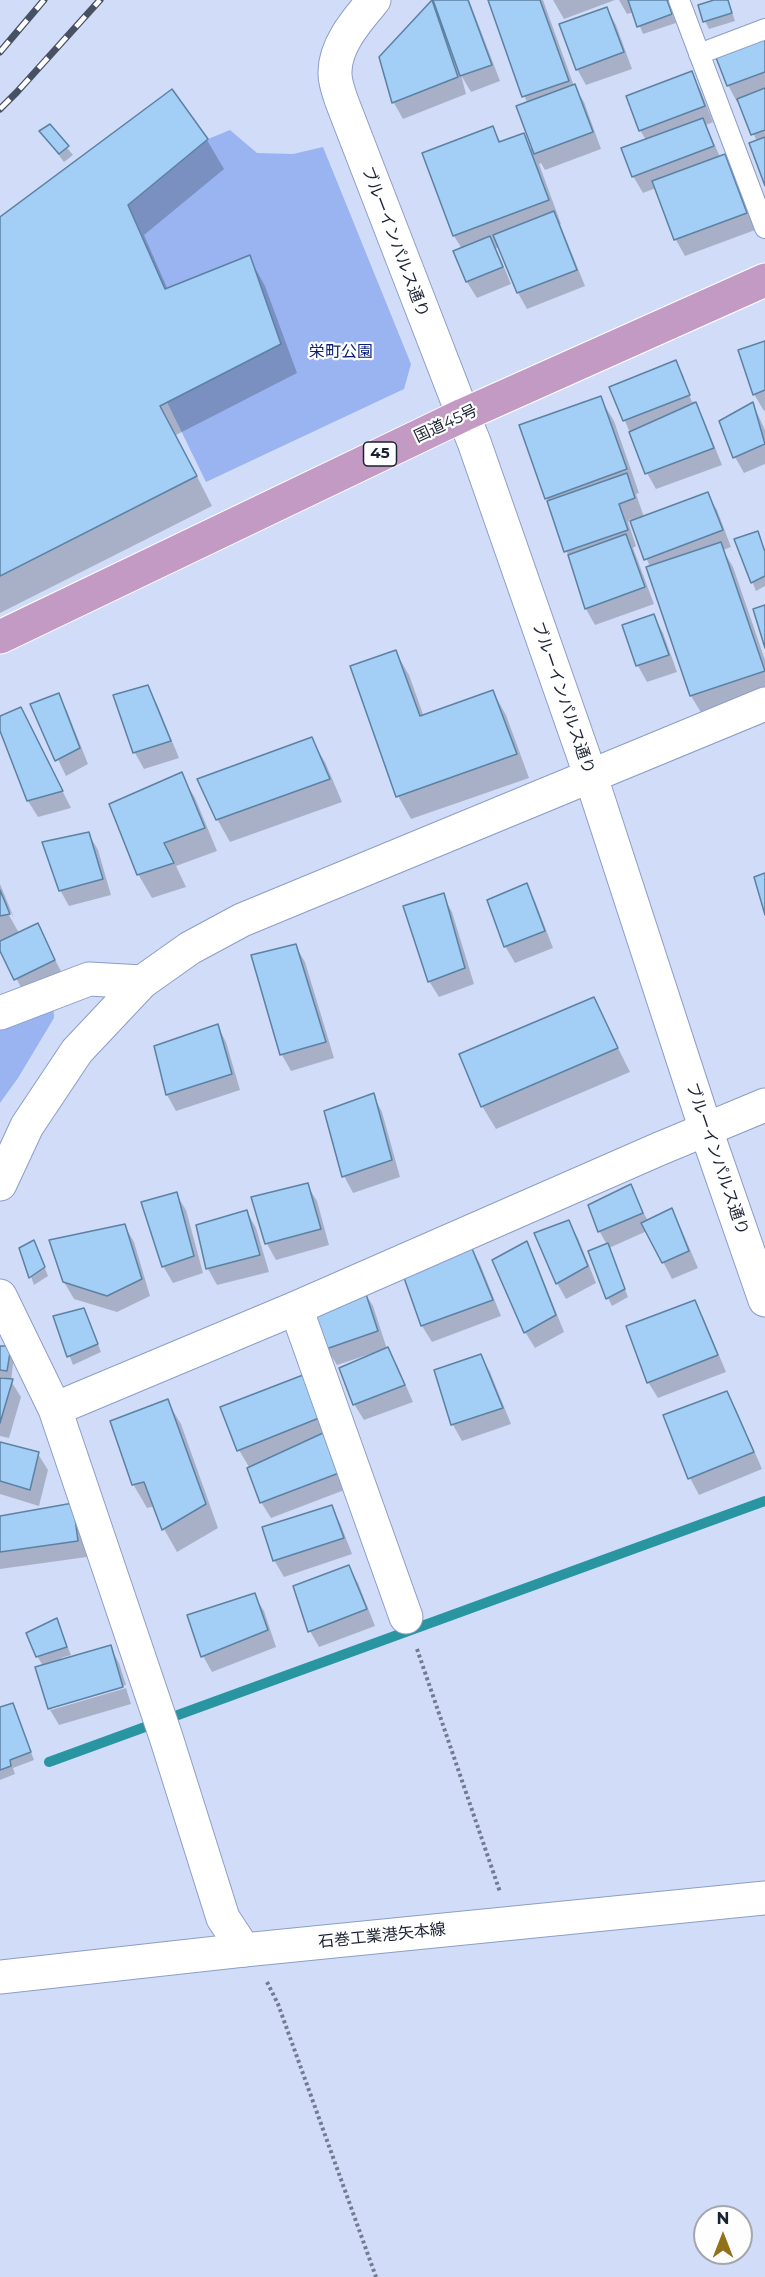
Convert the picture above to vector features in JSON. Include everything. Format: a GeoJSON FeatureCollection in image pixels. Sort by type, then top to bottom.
{"type":"FeatureCollection","features":[{"type":"Feature","properties":{"kind":"highway","name":"国道45号"},"geometry":{"type":"LineString","coordinates":[[0,637],[463,415],[765,280]]}},
{"type":"Feature","properties":{"kind":"street","name":"ブルーインパルス通り"},"geometry":{"type":"LineString","coordinates":[[374,0],[356,21],[335,63],[335,77],[342,102],[474,442],[591,777],[706,1130],[765,1300]]}},
{"type":"Feature","properties":{"kind":"street"},"geometry":{"type":"LineString","coordinates":[[0,1184],[27,1126],[77,1051],[142,982],[190,948],[242,921],[765,704]]}},
{"type":"Feature","properties":{"kind":"street"},"geometry":{"type":"LineString","coordinates":[[0,1013],[89,979],[142,982]]}},
{"type":"Feature","properties":{"kind":"street"},"geometry":{"type":"LineString","coordinates":[[55,1409],[296,1308],[765,1105]]}},
{"type":"Feature","properties":{"kind":"street"},"geometry":{"type":"LineString","coordinates":[[0,1296],[55,1409],[166,1737],[223,1918],[244,1950]]}},
{"type":"Feature","properties":{"kind":"street"},"geometry":{"type":"LineString","coordinates":[[296,1308],[411,1632]]}},
{"type":"Feature","properties":{"kind":"street","name":"石巻工業港矢本線"},"geometry":{"type":"LineString","coordinates":[[0,1977],[765,1898]]}},
{"type":"Feature","properties":{"kind":"lane"},"geometry":{"type":"LineString","coordinates":[[680,0],[765,228]]}},
{"type":"Feature","properties":{"kind":"lane"},"geometry":{"type":"LineString","coordinates":[[699,54],[765,29]]}},
{"type":"Feature","properties":{"kind":"path"},"geometry":{"type":"LineString","coordinates":[[411,1632],[511,1924]]}},
{"type":"Feature","properties":{"kind":"path"},"geometry":{"type":"LineString","coordinates":[[244,1950],[273,1991],[376,2277]]}},
{"type":"Feature","properties":{"kind":"green space","name":"栄町公園"},"geometry":{"type":"Polygon","coordinates":[[[230,130],[257,153],[293,154],[323,147],[411,364],[404,389],[206,482],[167,402],[281,344],[250,256],[165,289],[128,205],[208,139],[230,130]]]}},
{"type":"Feature","properties":{"kind":"green space"},"geometry":{"type":"Polygon","coordinates":[[[53,998],[54,1018],[0,1103],[0,1028],[53,998]]]}},
{"type":"Feature","properties":{"kind":"building"},"geometry":{"type":"Polygon","coordinates":[[[432,0],[458,77],[392,103],[379,57],[432,0]]]}},
{"type":"Feature","properties":{"kind":"building"},"geometry":{"type":"Polygon","coordinates":[[[433,0],[468,0],[492,65],[460,76],[433,0]]]}},
{"type":"Feature","properties":{"kind":"building"},"geometry":{"type":"Polygon","coordinates":[[[488,0],[540,0],[569,81],[522,97],[488,0]]]}},
{"type":"Feature","properties":{"kind":"building"},"geometry":{"type":"Polygon","coordinates":[[[628,0],[667,0],[672,14],[637,27],[628,0]]]}},
{"type":"Feature","properties":{"kind":"building"},"geometry":{"type":"Polygon","coordinates":[[[714,0],[728,0],[732,13],[703,22],[698,5],[714,0]]]}},
{"type":"Feature","properties":{"kind":"building"},"geometry":{"type":"Polygon","coordinates":[[[607,7],[624,52],[576,70],[559,24],[607,7]]]}},
{"type":"Feature","properties":{"kind":"building"},"geometry":{"type":"Polygon","coordinates":[[[765,37],[765,72],[727,86],[715,55],[765,37]]]}},
{"type":"Feature","properties":{"kind":"building"},"geometry":{"type":"Polygon","coordinates":[[[692,71],[705,106],[639,131],[626,96],[692,71]]]}},
{"type":"Feature","properties":{"kind":"building"},"geometry":{"type":"Polygon","coordinates":[[[575,84],[593,132],[534,154],[516,106],[575,84]]]}},
{"type":"Feature","properties":{"kind":"building"},"geometry":{"type":"Polygon","coordinates":[[[765,88],[765,130],[751,135],[737,99],[765,88]]]}},
{"type":"Feature","properties":{"kind":"building"},"geometry":{"type":"Polygon","coordinates":[[[172,89],[208,139],[128,205],[165,289],[250,255],[281,344],[160,406],[197,476],[0,576],[0,217],[172,89]]]}},
{"type":"Feature","properties":{"kind":"building"},"geometry":{"type":"Polygon","coordinates":[[[703,118],[714,146],[632,177],[621,148],[703,118]]]}},
{"type":"Feature","properties":{"kind":"building"},"geometry":{"type":"Polygon","coordinates":[[[50,124],[69,146],[59,154],[39,131],[50,124]]]}},
{"type":"Feature","properties":{"kind":"building"},"geometry":{"type":"Polygon","coordinates":[[[493,126],[499,142],[524,133],[549,200],[453,236],[422,153],[493,126]]]}},
{"type":"Feature","properties":{"kind":"building"},"geometry":{"type":"Polygon","coordinates":[[[765,137],[765,186],[749,143],[765,137]]]}},
{"type":"Feature","properties":{"kind":"building"},"geometry":{"type":"Polygon","coordinates":[[[725,154],[747,213],[674,240],[652,181],[725,154]]]}},
{"type":"Feature","properties":{"kind":"building"},"geometry":{"type":"Polygon","coordinates":[[[554,211],[577,270],[517,293],[493,235],[554,211]]]}},
{"type":"Feature","properties":{"kind":"building"},"geometry":{"type":"Polygon","coordinates":[[[490,236],[503,267],[466,282],[453,251],[490,236]]]}},
{"type":"Feature","properties":{"kind":"building"},"geometry":{"type":"Polygon","coordinates":[[[765,341],[765,390],[753,395],[738,350],[765,341]]]}},
{"type":"Feature","properties":{"kind":"building"},"geometry":{"type":"Polygon","coordinates":[[[676,360],[690,395],[623,421],[609,387],[676,360]]]}},
{"type":"Feature","properties":{"kind":"building"},"geometry":{"type":"Polygon","coordinates":[[[601,396],[627,469],[545,499],[519,425],[601,396]]]}},
{"type":"Feature","properties":{"kind":"building"},"geometry":{"type":"Polygon","coordinates":[[[696,402],[714,448],[645,474],[629,432],[696,402]]]}},
{"type":"Feature","properties":{"kind":"building"},"geometry":{"type":"Polygon","coordinates":[[[753,402],[765,444],[733,458],[719,421],[753,402]]]}},
{"type":"Feature","properties":{"kind":"building"},"geometry":{"type":"Polygon","coordinates":[[[627,473],[635,498],[619,504],[628,530],[564,552],[547,501],[627,473]]]}},
{"type":"Feature","properties":{"kind":"building"},"geometry":{"type":"Polygon","coordinates":[[[708,492],[723,530],[644,560],[630,521],[708,492]]]}},
{"type":"Feature","properties":{"kind":"building"},"geometry":{"type":"Polygon","coordinates":[[[758,531],[765,552],[765,576],[751,583],[734,539],[758,531]]]}},
{"type":"Feature","properties":{"kind":"building"},"geometry":{"type":"Polygon","coordinates":[[[626,534],[645,587],[585,609],[568,555],[626,534]]]}},
{"type":"Feature","properties":{"kind":"building"},"geometry":{"type":"Polygon","coordinates":[[[721,542],[765,671],[690,696],[646,567],[721,542]]]}},
{"type":"Feature","properties":{"kind":"building"},"geometry":{"type":"Polygon","coordinates":[[[765,605],[765,648],[753,609],[765,605]]]}},
{"type":"Feature","properties":{"kind":"building"},"geometry":{"type":"Polygon","coordinates":[[[654,614],[669,655],[636,666],[622,625],[654,614]]]}},
{"type":"Feature","properties":{"kind":"building"},"geometry":{"type":"Polygon","coordinates":[[[396,650],[420,716],[493,690],[517,754],[396,797],[350,666],[396,650]]]}},
{"type":"Feature","properties":{"kind":"building"},"geometry":{"type":"Polygon","coordinates":[[[148,685],[171,741],[133,753],[113,695],[148,685]]]}},
{"type":"Feature","properties":{"kind":"building"},"geometry":{"type":"Polygon","coordinates":[[[59,693],[80,748],[55,761],[30,704],[59,693]]]}},
{"type":"Feature","properties":{"kind":"building"},"geometry":{"type":"Polygon","coordinates":[[[21,707],[63,791],[27,801],[0,731],[0,716],[21,707]]]}},
{"type":"Feature","properties":{"kind":"building"},"geometry":{"type":"Polygon","coordinates":[[[312,737],[330,779],[216,820],[197,779],[312,737]]]}},
{"type":"Feature","properties":{"kind":"building"},"geometry":{"type":"Polygon","coordinates":[[[182,772],[205,828],[164,843],[174,863],[137,875],[109,804],[182,772]]]}},
{"type":"Feature","properties":{"kind":"building"},"geometry":{"type":"Polygon","coordinates":[[[89,832],[103,879],[59,891],[42,842],[89,832]]]}},
{"type":"Feature","properties":{"kind":"building"},"geometry":{"type":"Polygon","coordinates":[[[765,873],[765,915],[754,877],[765,873]]]}},
{"type":"Feature","properties":{"kind":"building"},"geometry":{"type":"Polygon","coordinates":[[[527,883],[545,931],[504,947],[487,900],[527,883]]]}},
{"type":"Feature","properties":{"kind":"building"},"geometry":{"type":"Polygon","coordinates":[[[0,890],[10,914],[0,916],[0,890]]]}},
{"type":"Feature","properties":{"kind":"building"},"geometry":{"type":"Polygon","coordinates":[[[444,893],[465,968],[428,982],[403,906],[444,893]]]}},
{"type":"Feature","properties":{"kind":"building"},"geometry":{"type":"Polygon","coordinates":[[[38,923],[55,960],[14,980],[0,951],[0,941],[38,923]]]}},
{"type":"Feature","properties":{"kind":"building"},"geometry":{"type":"Polygon","coordinates":[[[296,944],[326,1042],[280,1055],[251,955],[296,944]]]}},
{"type":"Feature","properties":{"kind":"building"},"geometry":{"type":"Polygon","coordinates":[[[594,997],[618,1048],[481,1107],[459,1054],[594,997]]]}},
{"type":"Feature","properties":{"kind":"building"},"geometry":{"type":"Polygon","coordinates":[[[218,1024],[232,1074],[166,1095],[154,1046],[218,1024]]]}},
{"type":"Feature","properties":{"kind":"building"},"geometry":{"type":"Polygon","coordinates":[[[374,1093],[392,1160],[342,1177],[324,1111],[374,1093]]]}},
{"type":"Feature","properties":{"kind":"building"},"geometry":{"type":"Polygon","coordinates":[[[308,1183],[321,1229],[265,1244],[251,1197],[308,1183]]]}},
{"type":"Feature","properties":{"kind":"building"},"geometry":{"type":"Polygon","coordinates":[[[631,1184],[643,1213],[598,1232],[588,1205],[631,1184]]]}},
{"type":"Feature","properties":{"kind":"building"},"geometry":{"type":"Polygon","coordinates":[[[177,1192],[194,1256],[162,1267],[141,1202],[177,1192]]]}},
{"type":"Feature","properties":{"kind":"building"},"geometry":{"type":"Polygon","coordinates":[[[672,1208],[689,1251],[662,1263],[641,1223],[672,1208]]]}},
{"type":"Feature","properties":{"kind":"building"},"geometry":{"type":"Polygon","coordinates":[[[247,1210],[260,1255],[206,1269],[196,1225],[247,1210]]]}},
{"type":"Feature","properties":{"kind":"building"},"geometry":{"type":"Polygon","coordinates":[[[569,1220],[588,1266],[556,1284],[534,1233],[569,1220]]]}},
{"type":"Feature","properties":{"kind":"building"},"geometry":{"type":"Polygon","coordinates":[[[125,1224],[142,1279],[107,1296],[63,1282],[49,1240],[125,1224]]]}},
{"type":"Feature","properties":{"kind":"building"},"geometry":{"type":"Polygon","coordinates":[[[34,1240],[45,1267],[29,1278],[19,1248],[34,1240]]]}},
{"type":"Feature","properties":{"kind":"building"},"geometry":{"type":"Polygon","coordinates":[[[527,1241],[556,1315],[524,1333],[492,1260],[527,1241]]]}},
{"type":"Feature","properties":{"kind":"building"},"geometry":{"type":"Polygon","coordinates":[[[608,1243],[625,1289],[606,1299],[588,1251],[608,1243]]]}},
{"type":"Feature","properties":{"kind":"building"},"geometry":{"type":"Polygon","coordinates":[[[471,1246],[493,1300],[421,1326],[403,1275],[471,1246]]]}},
{"type":"Feature","properties":{"kind":"building"},"geometry":{"type":"Polygon","coordinates":[[[364,1288],[378,1331],[326,1349],[309,1310],[364,1288]]]}},
{"type":"Feature","properties":{"kind":"building"},"geometry":{"type":"Polygon","coordinates":[[[695,1300],[718,1355],[647,1383],[626,1326],[695,1300]]]}},
{"type":"Feature","properties":{"kind":"building"},"geometry":{"type":"Polygon","coordinates":[[[84,1308],[98,1344],[67,1357],[53,1316],[84,1308]]]}},
{"type":"Feature","properties":{"kind":"building"},"geometry":{"type":"Polygon","coordinates":[[[0,1346],[11,1346],[7,1371],[0,1370],[0,1346]]]}},
{"type":"Feature","properties":{"kind":"building"},"geometry":{"type":"Polygon","coordinates":[[[388,1347],[405,1385],[353,1405],[339,1368],[388,1347]]]}},
{"type":"Feature","properties":{"kind":"building"},"geometry":{"type":"Polygon","coordinates":[[[481,1354],[503,1408],[451,1425],[434,1370],[481,1354]]]}},
{"type":"Feature","properties":{"kind":"building"},"geometry":{"type":"Polygon","coordinates":[[[303,1375],[319,1418],[237,1451],[220,1407],[303,1375]]]}},
{"type":"Feature","properties":{"kind":"building"},"geometry":{"type":"Polygon","coordinates":[[[0,1378],[13,1379],[0,1423],[0,1378]]]}},
{"type":"Feature","properties":{"kind":"building"},"geometry":{"type":"Polygon","coordinates":[[[727,1391],[754,1452],[688,1479],[663,1415],[727,1391]]]}},
{"type":"Feature","properties":{"kind":"building"},"geometry":{"type":"Polygon","coordinates":[[[168,1399],[206,1504],[162,1530],[144,1482],[132,1485],[110,1421],[168,1399]]]}},
{"type":"Feature","properties":{"kind":"building"},"geometry":{"type":"Polygon","coordinates":[[[323,1433],[339,1473],[260,1503],[247,1468],[323,1433]]]}},
{"type":"Feature","properties":{"kind":"building"},"geometry":{"type":"Polygon","coordinates":[[[0,1442],[39,1452],[30,1490],[0,1481],[0,1442]]]}},
{"type":"Feature","properties":{"kind":"building"},"geometry":{"type":"Polygon","coordinates":[[[73,1503],[78,1541],[0,1552],[0,1516],[73,1503]]]}},
{"type":"Feature","properties":{"kind":"building"},"geometry":{"type":"Polygon","coordinates":[[[332,1505],[344,1538],[273,1561],[262,1527],[332,1505]]]}},
{"type":"Feature","properties":{"kind":"building"},"geometry":{"type":"Polygon","coordinates":[[[349,1565],[367,1609],[308,1632],[293,1586],[349,1565]]]}},
{"type":"Feature","properties":{"kind":"building"},"geometry":{"type":"Polygon","coordinates":[[[255,1593],[268,1630],[201,1657],[187,1615],[255,1593]]]}},
{"type":"Feature","properties":{"kind":"building"},"geometry":{"type":"Polygon","coordinates":[[[57,1618],[67,1647],[36,1657],[26,1633],[57,1618]]]}},
{"type":"Feature","properties":{"kind":"building"},"geometry":{"type":"Polygon","coordinates":[[[111,1645],[123,1687],[48,1709],[35,1667],[111,1645]]]}},
{"type":"Feature","properties":{"kind":"building"},"geometry":{"type":"Polygon","coordinates":[[[13,1703],[31,1752],[10,1760],[11,1766],[0,1770],[0,1707],[13,1703]]]}},
{"type":"Feature","properties":{"kind":"waterway"},"geometry":{"type":"LineString","coordinates":[[49,1762],[765,1501]]}},
{"type":"Feature","properties":{"kind":"railway"},"geometry":{"type":"LineString","coordinates":[[0,52],[44,0]]}},
{"type":"Feature","properties":{"kind":"railway"},"geometry":{"type":"LineString","coordinates":[[0,109],[100,0]]}}]}
